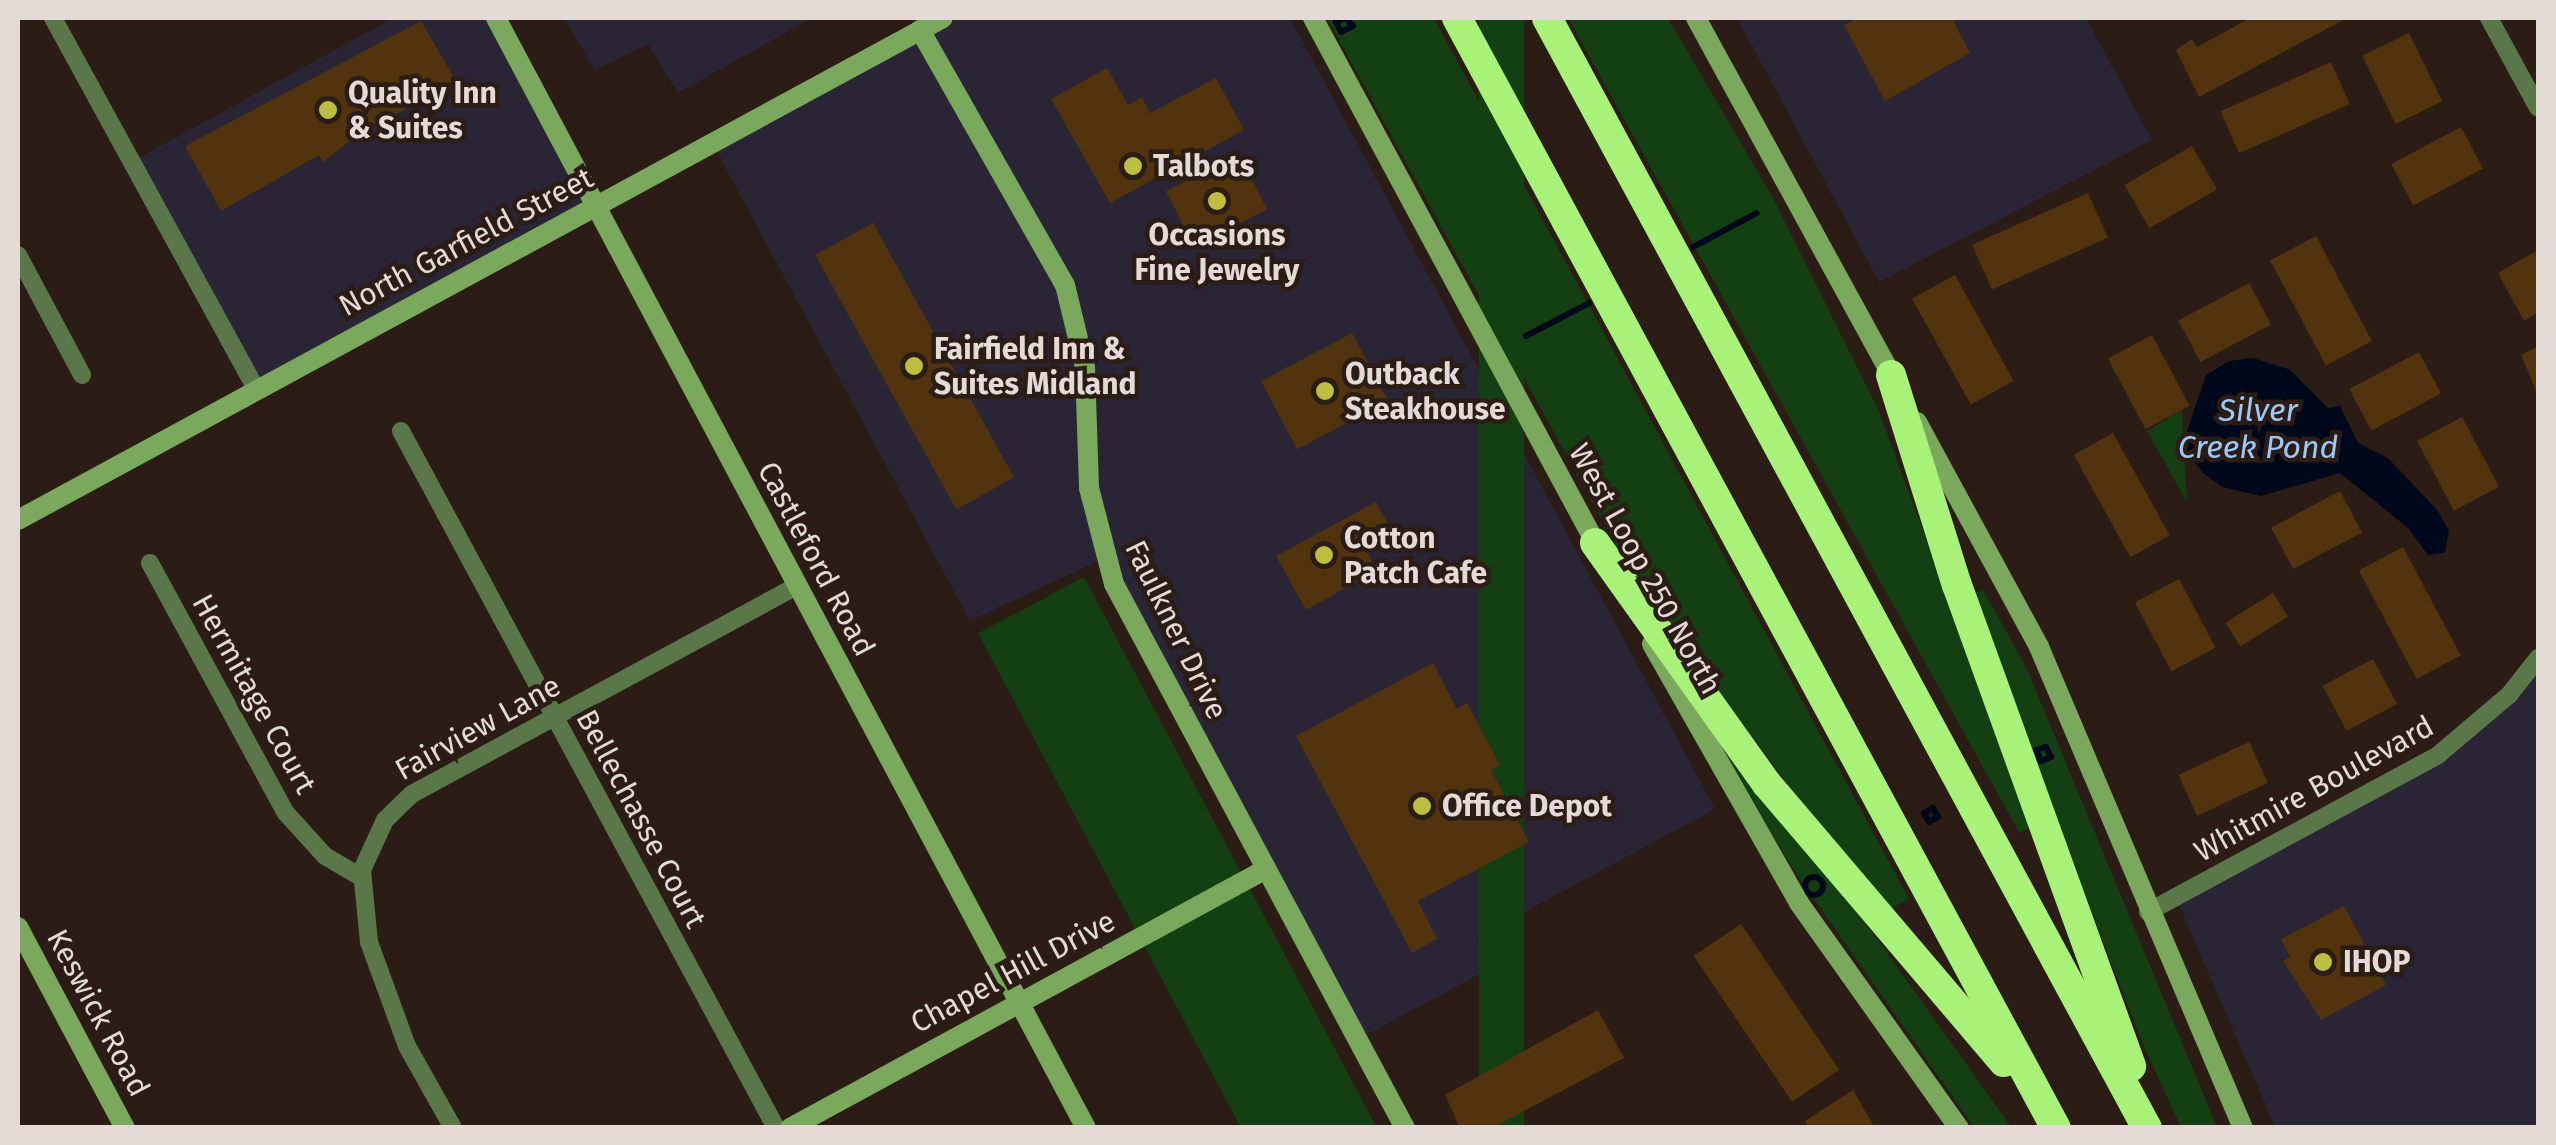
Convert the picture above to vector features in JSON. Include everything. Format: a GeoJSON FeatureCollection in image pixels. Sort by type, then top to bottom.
{"type":"FeatureCollection","features":[{"type":"Feature","properties":{"kind":"highway"},"geometry":{"type":"LineString","coordinates":[[1457,18],[2053,1128]]}},
{"type":"Feature","properties":{"kind":"highway"},"geometry":{"type":"LineString","coordinates":[[1548,18],[2146,1128]]}},
{"type":"Feature","properties":{"kind":"highway"},"geometry":{"type":"LineString","coordinates":[[1891,375],[2070,908],[2159,1128]]}},
{"type":"Feature","properties":{"kind":"highway"},"geometry":{"type":"LineString","coordinates":[[1595,543],[1717,721],[1897,943],[1978,1028],[2053,1128]]}},
{"type":"Feature","properties":{"kind":"main road","name":"Castleford Road"},"geometry":{"type":"LineString","coordinates":[[496,18],[1086,1128]]}},
{"type":"Feature","properties":{"kind":"main road","name":"North Garfield Street"},"geometry":{"type":"LineString","coordinates":[[18,520],[943,18]]}},
{"type":"Feature","properties":{"kind":"main road","name":"West Loop 250 North"},"geometry":{"type":"LineString","coordinates":[[1313,18],[1595,543],[1798,903],[1959,1128]]}},
{"type":"Feature","properties":{"kind":"main road"},"geometry":{"type":"LineString","coordinates":[[1696,18],[2038,646],[2243,1128]]}},
{"type":"Feature","properties":{"kind":"main road","name":"Faulkner Drive"},"geometry":{"type":"LineString","coordinates":[[920,30],[1054,260],[1085,368],[1087,469],[1104,556],[1405,1128]]}},
{"type":"Feature","properties":{"kind":"main road","name":"Chapel Hill Drive"},"geometry":{"type":"LineString","coordinates":[[790,1128],[1266,870]]}},
{"type":"Feature","properties":{"kind":"main road","name":"Keswick Road"},"geometry":{"type":"LineString","coordinates":[[18,927],[125,1128]]}},
{"type":"Feature","properties":{"kind":"street"},"geometry":{"type":"LineString","coordinates":[[53,18],[257,390]]}},
{"type":"Feature","properties":{"kind":"street"},"geometry":{"type":"LineString","coordinates":[[2490,18],[2538,108]]}},
{"type":"Feature","properties":{"kind":"street"},"geometry":{"type":"LineString","coordinates":[[18,255],[82,375]]}},
{"type":"Feature","properties":{"kind":"street","name":"Bellechasse Court"},"geometry":{"type":"LineString","coordinates":[[401,431],[776,1128]]}},
{"type":"Feature","properties":{"kind":"street","name":"Hermitage Court"},"geometry":{"type":"LineString","coordinates":[[150,563],[286,813],[324,856],[361,877]]}},
{"type":"Feature","properties":{"kind":"street","name":"Fairview Lane"},"geometry":{"type":"LineString","coordinates":[[361,877],[374,837],[412,794],[797,586]]}},
{"type":"Feature","properties":{"kind":"street","name":"Whitmire Boulevard"},"geometry":{"type":"LineString","coordinates":[[2148,912],[2438,756],[2509,694],[2538,658]]}},
{"type":"Feature","properties":{"kind":"street"},"geometry":{"type":"LineString","coordinates":[[361,877],[381,982],[453,1128]]}},
{"type":"Feature","properties":{"kind":"shaded area"},"geometry":{"type":"Polygon","coordinates":[[[393,18],[495,18],[598,205],[256,390],[133,161],[393,18]]]}},
{"type":"Feature","properties":{"kind":"shaded area"},"geometry":{"type":"Polygon","coordinates":[[[564,18],[812,18],[678,93],[648,44],[595,70],[564,18]]]}},
{"type":"Feature","properties":{"kind":"shaded area"},"geometry":{"type":"Polygon","coordinates":[[[942,18],[1290,18],[1715,809],[1478,937],[1493,967],[1357,1040],[1104,558],[970,621],[712,143],[942,18]]]}},
{"type":"Feature","properties":{"kind":"shaded area"},"geometry":{"type":"Polygon","coordinates":[[[1737,18],[2086,18],[2152,140],[1879,282],[1737,18]]]}},
{"type":"Feature","properties":{"kind":"shaded area"},"geometry":{"type":"Polygon","coordinates":[[[2538,664],[2538,1127],[2275,1127],[2175,896],[2393,783],[2538,664]]]}},
{"type":"Feature","properties":{"kind":"green space"},"geometry":{"type":"Polygon","coordinates":[[[1327,18],[1434,18],[1909,899],[1883,913],[1631,573],[1327,18]]]}},
{"type":"Feature","properties":{"kind":"green space"},"geometry":{"type":"Polygon","coordinates":[[[1479,18],[1524,18],[1524,1128],[1479,1128],[1479,18]]]}},
{"type":"Feature","properties":{"kind":"green space"},"geometry":{"type":"Polygon","coordinates":[[[1568,18],[1668,18],[1773,198],[1878,409],[2033,828],[2019,832],[1568,18]]]}},
{"type":"Feature","properties":{"kind":"green space"},"geometry":{"type":"Polygon","coordinates":[[[2182,410],[2187,502],[2147,431],[2182,410]]]}},
{"type":"Feature","properties":{"kind":"green space"},"geometry":{"type":"Polygon","coordinates":[[[1084,577],[1377,1128],[1241,1128],[978,633],[1084,577]]]}},
{"type":"Feature","properties":{"kind":"green space"},"geometry":{"type":"Polygon","coordinates":[[[1983,590],[2027,669],[2217,1127],[2181,1127],[2145,1049],[2059,829],[1976,593],[1983,590]]]}},
{"type":"Feature","properties":{"kind":"green space"},"geometry":{"type":"Polygon","coordinates":[[[1734,753],[1880,943],[2011,1127],[1974,1127],[1793,869],[1727,757],[1734,753]]]}},
{"type":"Feature","properties":{"kind":"water","name":"Silver Creek Pond"},"geometry":{"type":"Polygon","coordinates":[[[2253,358],[2289,369],[2328,408],[2340,406],[2358,443],[2388,458],[2438,511],[2449,530],[2445,553],[2428,555],[2408,528],[2340,473],[2261,496],[2222,487],[2203,473],[2186,451],[2185,437],[2206,375],[2229,361],[2253,358]]]}},
{"type":"Feature","properties":{"kind":"building"},"geometry":{"type":"Polygon","coordinates":[[[1859,18],[1952,18],[1970,53],[1885,101],[1844,25],[1859,18]]]}},
{"type":"Feature","properties":{"kind":"building"},"geometry":{"type":"Polygon","coordinates":[[[2250,18],[2347,18],[2199,97],[2176,50],[2192,39],[2197,47],[2250,18]]]}},
{"type":"Feature","properties":{"kind":"building","name":"Quality Inn & Suites"},"geometry":{"type":"Polygon","coordinates":[[[421,21],[456,81],[352,139],[323,162],[319,155],[221,211],[185,146],[421,21]]]}},
{"type":"Feature","properties":{"kind":"building"},"geometry":{"type":"Polygon","coordinates":[[[2409,33],[2442,101],[2396,124],[2362,56],[2409,33]]]}},
{"type":"Feature","properties":{"kind":"building"},"geometry":{"type":"Polygon","coordinates":[[[2331,62],[2350,104],[2239,153],[2220,111],[2331,62]]]}},
{"type":"Feature","properties":{"kind":"building","name":"Talbots"},"geometry":{"type":"Polygon","coordinates":[[[1107,68],[1128,105],[1142,97],[1150,113],[1216,78],[1244,130],[1110,203],[1051,99],[1107,68]]]}},
{"type":"Feature","properties":{"kind":"building"},"geometry":{"type":"Polygon","coordinates":[[[2461,127],[2483,168],[2413,206],[2391,164],[2461,127]]]}},
{"type":"Feature","properties":{"kind":"building"},"geometry":{"type":"Polygon","coordinates":[[[2192,146],[2217,189],[2149,228],[2124,185],[2192,146]]]}},
{"type":"Feature","properties":{"kind":"building","name":"Occasions Fine Jewelry"},"geometry":{"type":"Polygon","coordinates":[[[1239,154],[1267,209],[1194,246],[1166,191],[1239,154]]]}},
{"type":"Feature","properties":{"kind":"building"},"geometry":{"type":"Polygon","coordinates":[[[2088,193],[2108,238],[1992,289],[1972,245],[2088,193]]]}},
{"type":"Feature","properties":{"kind":"building","name":"Fairfield Inn & Suites Midland"},"geometry":{"type":"Polygon","coordinates":[[[873,223],[1014,478],[956,510],[815,255],[873,223]]]}},
{"type":"Feature","properties":{"kind":"building"},"geometry":{"type":"Polygon","coordinates":[[[2316,236],[2372,341],[2326,365],[2270,260],[2316,236]]]}},
{"type":"Feature","properties":{"kind":"building"},"geometry":{"type":"Polygon","coordinates":[[[2538,250],[2538,313],[2524,321],[2498,273],[2538,250]]]}},
{"type":"Feature","properties":{"kind":"building"},"geometry":{"type":"Polygon","coordinates":[[[1955,275],[2014,381],[1971,405],[1912,299],[1955,275]]]}},
{"type":"Feature","properties":{"kind":"building"},"geometry":{"type":"Polygon","coordinates":[[[2249,283],[2271,324],[2200,362],[2178,321],[2249,283]]]}},
{"type":"Feature","properties":{"kind":"building","name":"Outback Steakhouse"},"geometry":{"type":"Polygon","coordinates":[[[1352,333],[1388,401],[1297,449],[1261,381],[1352,333]]]}},
{"type":"Feature","properties":{"kind":"building"},"geometry":{"type":"Polygon","coordinates":[[[2152,335],[2190,406],[2145,429],[2108,358],[2152,335]]]}},
{"type":"Feature","properties":{"kind":"building"},"geometry":{"type":"Polygon","coordinates":[[[2538,346],[2538,396],[2521,355],[2538,346]]]}},
{"type":"Feature","properties":{"kind":"building"},"geometry":{"type":"Polygon","coordinates":[[[2419,352],[2441,393],[2371,431],[2349,389],[2419,352]]]}},
{"type":"Feature","properties":{"kind":"building"},"geometry":{"type":"Polygon","coordinates":[[[2462,417],[2499,487],[2454,511],[2417,441],[2462,417]]]}},
{"type":"Feature","properties":{"kind":"building"},"geometry":{"type":"Polygon","coordinates":[[[2113,433],[2170,535],[2130,557],[2074,455],[2113,433]]]}},
{"type":"Feature","properties":{"kind":"building"},"geometry":{"type":"Polygon","coordinates":[[[2340,491],[2362,532],[2293,569],[2271,528],[2340,491]]]}},
{"type":"Feature","properties":{"kind":"building","name":"Cotton Patch Cafe"},"geometry":{"type":"Polygon","coordinates":[[[1376,502],[1396,538],[1368,553],[1372,561],[1360,568],[1365,577],[1306,610],[1276,556],[1376,502]]]}},
{"type":"Feature","properties":{"kind":"building"},"geometry":{"type":"Polygon","coordinates":[[[2403,547],[2461,656],[2417,679],[2359,570],[2403,547]]]}},
{"type":"Feature","properties":{"kind":"building"},"geometry":{"type":"Polygon","coordinates":[[[2179,579],[2216,648],[2171,671],[2135,602],[2179,579]]]}},
{"type":"Feature","properties":{"kind":"building"},"geometry":{"type":"Polygon","coordinates":[[[2273,593],[2288,617],[2240,646],[2226,623],[2273,593]]]}},
{"type":"Feature","properties":{"kind":"building"},"geometry":{"type":"Polygon","coordinates":[[[2373,659],[2397,704],[2347,731],[2323,686],[2373,659]]]}},
{"type":"Feature","properties":{"kind":"building","name":"Office Depot"},"geometry":{"type":"Polygon","coordinates":[[[1433,663],[1457,709],[1467,703],[1500,765],[1491,770],[1529,842],[1418,901],[1437,939],[1412,953],[1296,736],[1433,663]]]}},
{"type":"Feature","properties":{"kind":"building"},"geometry":{"type":"Polygon","coordinates":[[[2249,742],[2268,783],[2197,816],[2178,775],[2249,742]]]}},
{"type":"Feature","properties":{"kind":"building"},"geometry":{"type":"Polygon","coordinates":[[[2344,906],[2386,985],[2321,1020],[2283,961],[2290,957],[2281,939],[2344,906]]]}},
{"type":"Feature","properties":{"kind":"building"},"geometry":{"type":"Polygon","coordinates":[[[1741,924],[1839,1070],[1792,1102],[1694,956],[1741,924]]]}},
{"type":"Feature","properties":{"kind":"building"},"geometry":{"type":"Polygon","coordinates":[[[1598,1010],[1624,1058],[1492,1128],[1460,1128],[1445,1095],[1598,1010]]]}},
{"type":"Feature","properties":{"kind":"building"},"geometry":{"type":"Polygon","coordinates":[[[1853,1090],[1875,1128],[1809,1128],[1805,1121],[1853,1090]]]}},
{"type":"Feature","properties":{"kind":"waterway"},"geometry":{"type":"LineString","coordinates":[[1344,18],[1336,22],[1341,32],[1353,26],[1346,18]]}},
{"type":"Feature","properties":{"kind":"waterway"},"geometry":{"type":"LineString","coordinates":[[1693,247],[1757,213]]}},
{"type":"Feature","properties":{"kind":"waterway"},"geometry":{"type":"LineString","coordinates":[[1526,336],[1589,303]]}},
{"type":"Feature","properties":{"kind":"waterway"},"geometry":{"type":"LineString","coordinates":[[2046,747],[2051,757],[2041,761],[2036,750],[2046,747]]}},
{"type":"Feature","properties":{"kind":"waterway"},"geometry":{"type":"LineString","coordinates":[[1933,808],[1938,817],[1929,822],[1924,813],[1933,808]]}},
{"type":"Feature","properties":{"kind":"waterway"},"geometry":{"type":"LineString","coordinates":[[1814,877],[1823,886],[1814,895],[1805,886],[1814,877]]}},
{"type":"Feature","properties":{"kind":"place","name":"Quality Inn & Suites"},"geometry":{"type":"Point","coordinates":[328,110]}},
{"type":"Feature","properties":{"kind":"place","name":"Talbots"},"geometry":{"type":"Point","coordinates":[1133,166]}},
{"type":"Feature","properties":{"kind":"place","name":"Occasions Fine Jewelry"},"geometry":{"type":"Point","coordinates":[1217,201]}},
{"type":"Feature","properties":{"kind":"place","name":"Fairfield Inn & Suites Midland"},"geometry":{"type":"Point","coordinates":[914,366]}},
{"type":"Feature","properties":{"kind":"place","name":"Outback Steakhouse"},"geometry":{"type":"Point","coordinates":[1325,391]}},
{"type":"Feature","properties":{"kind":"place","name":"Cotton Patch Cafe"},"geometry":{"type":"Point","coordinates":[1324,555]}},
{"type":"Feature","properties":{"kind":"place","name":"Office Depot"},"geometry":{"type":"Point","coordinates":[1422,806]}},
{"type":"Feature","properties":{"kind":"place","name":"IHOP"},"geometry":{"type":"Point","coordinates":[2323,962]}}]}
